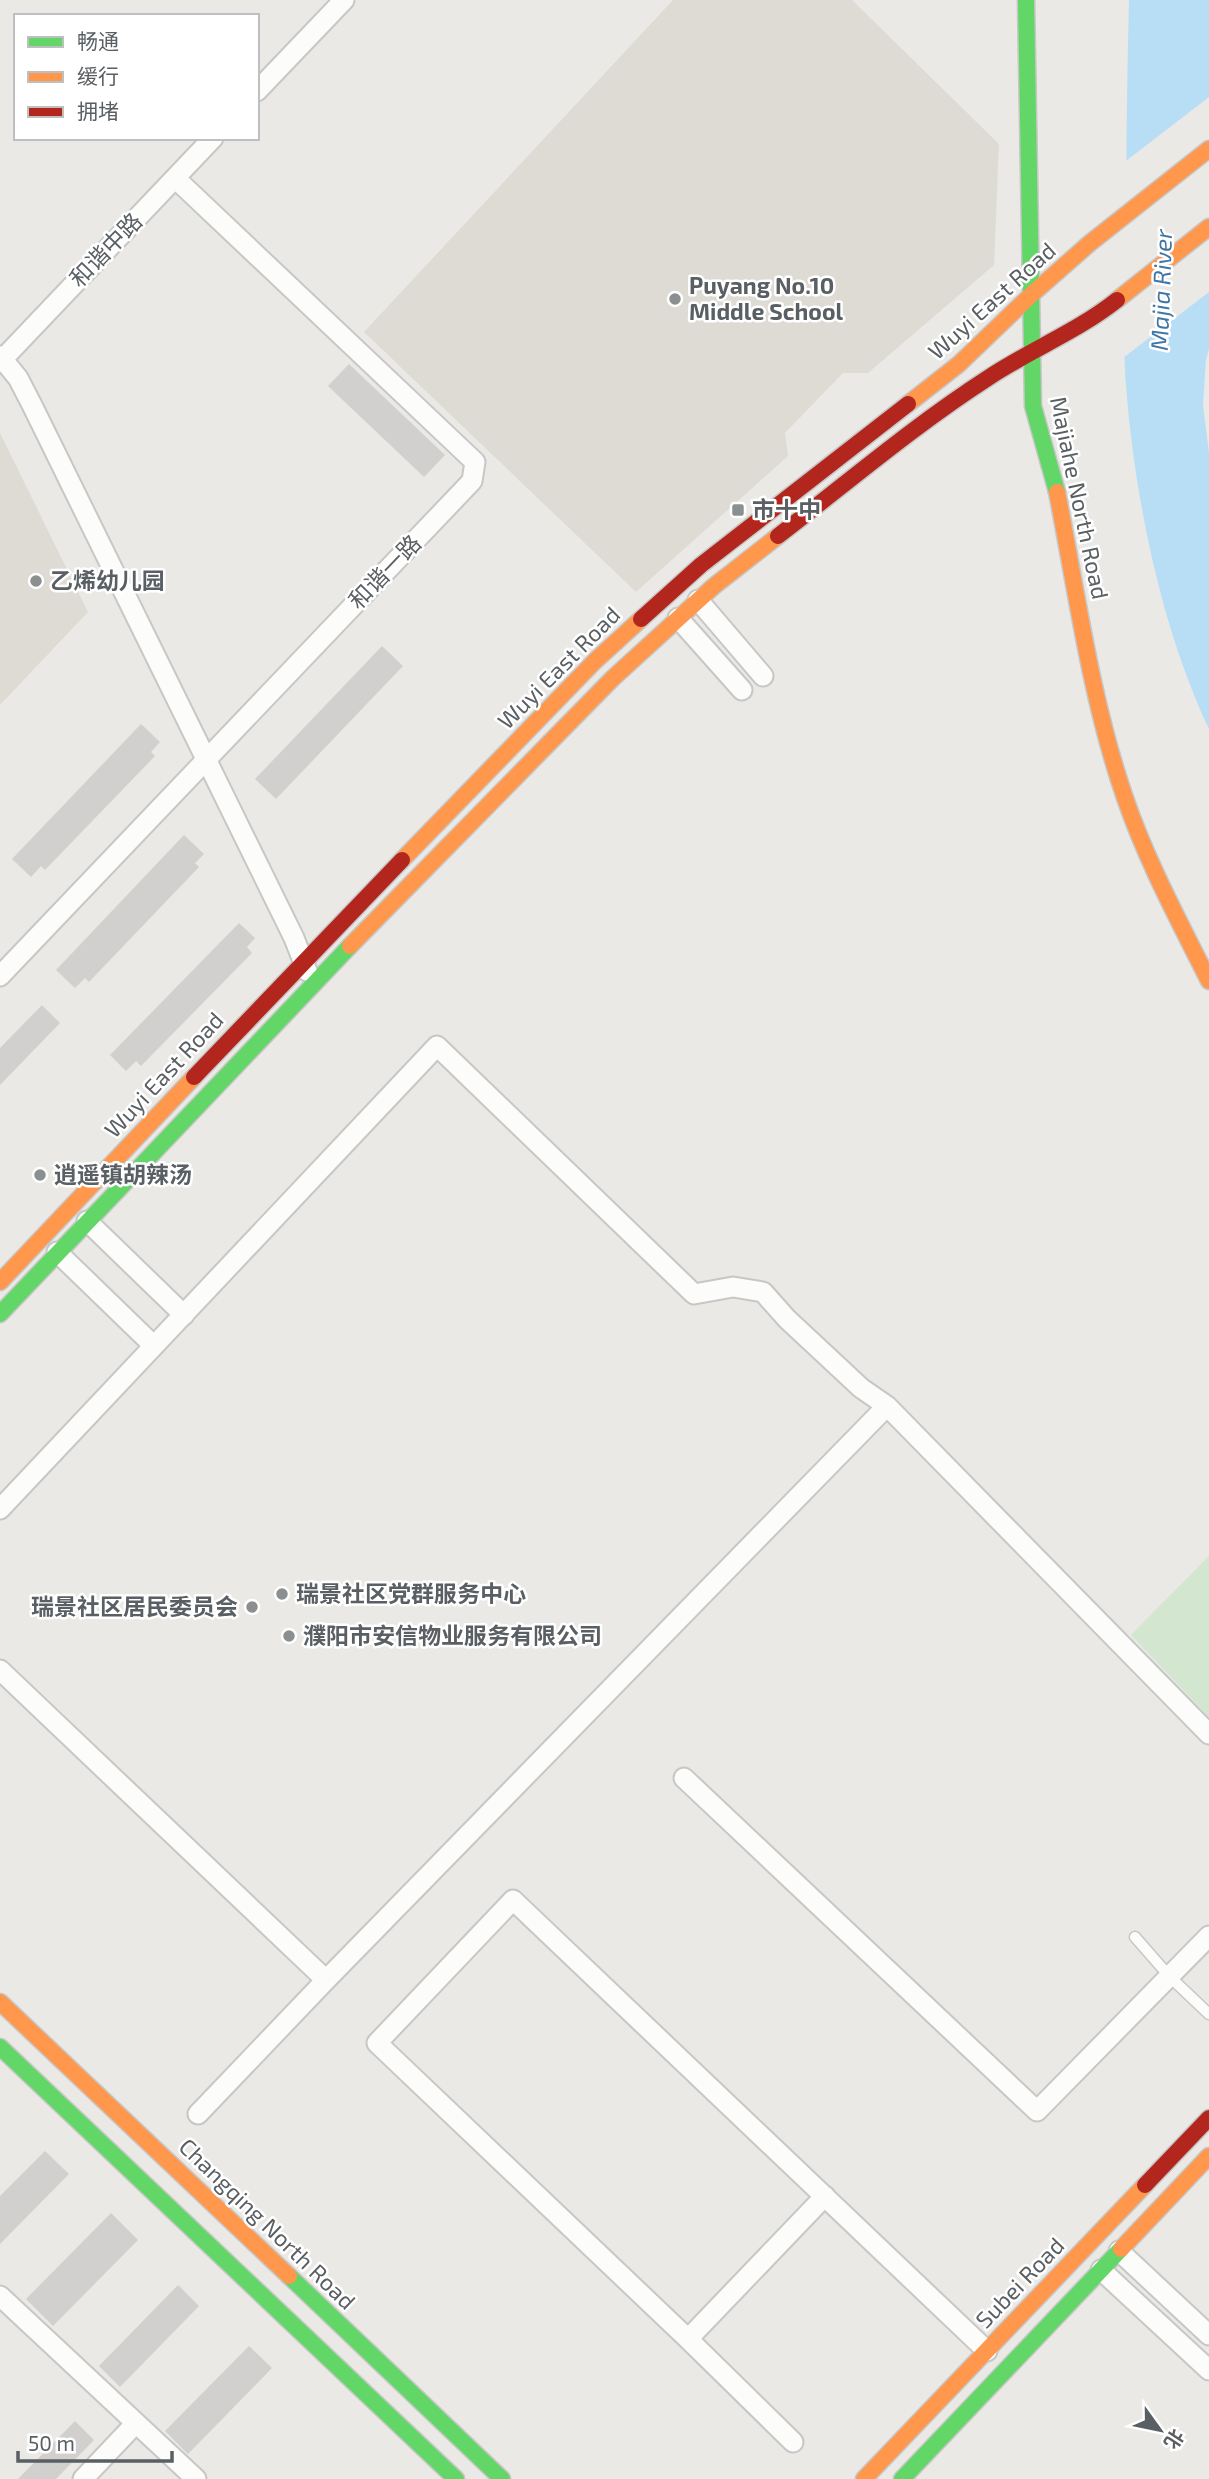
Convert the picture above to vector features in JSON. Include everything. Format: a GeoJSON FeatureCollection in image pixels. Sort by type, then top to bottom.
{"type":"FeatureCollection","features":[{"type":"Feature","properties":{"kind":"street"},"geometry":{"type":"LineString","coordinates":[[259,89],[344,0]]}},
{"type":"Feature","properties":{"kind":"street","name":"Majiahe North Road"},"geometry":{"type":"LineString","coordinates":[[1026,0],[1033,406],[1058,489],[1088,654],[1105,731],[1124,796],[1142,845],[1209,981]]}},
{"type":"Feature","properties":{"kind":"street","name":"和谐中路"},"geometry":{"type":"LineString","coordinates":[[1,359],[211,140]]}},
{"type":"Feature","properties":{"kind":"street","name":"Wuyi East Road"},"geometry":{"type":"LineString","coordinates":[[0,1282],[303,962],[595,661],[701,565],[959,364],[1032,293],[1090,243],[1209,149]]}},
{"type":"Feature","properties":{"kind":"street","name":"和谐一路"},"geometry":{"type":"LineString","coordinates":[[0,976],[472,481],[475,462],[175,178]]}},
{"type":"Feature","properties":{"kind":"street","name":"Wuyi East Road"},"geometry":{"type":"LineString","coordinates":[[0,1314],[313,985],[613,678],[698,600],[934,416],[989,377],[1098,315],[1209,227]]}},
{"type":"Feature","properties":{"kind":"street"},"geometry":{"type":"LineString","coordinates":[[1,359],[18,378],[32,405],[288,926],[313,985]]}},
{"type":"Feature","properties":{"kind":"street"},"geometry":{"type":"LineString","coordinates":[[698,600],[763,676]]}},
{"type":"Feature","properties":{"kind":"street"},"geometry":{"type":"LineString","coordinates":[[678,618],[742,690]]}},
{"type":"Feature","properties":{"kind":"street"},"geometry":{"type":"LineString","coordinates":[[0,1509],[438,1046],[694,1294],[733,1287],[762,1292],[861,1388],[887,1406],[1209,1734]]}},
{"type":"Feature","properties":{"kind":"street"},"geometry":{"type":"LineString","coordinates":[[88,1221],[184,1315]]}},
{"type":"Feature","properties":{"kind":"street"},"geometry":{"type":"LineString","coordinates":[[57,1252],[154,1346]]}},
{"type":"Feature","properties":{"kind":"street"},"geometry":{"type":"LineString","coordinates":[[198,2114],[887,1406]]}},
{"type":"Feature","properties":{"kind":"street"},"geometry":{"type":"LineString","coordinates":[[0,1670],[326,1980]]}},
{"type":"Feature","properties":{"kind":"street"},"geometry":{"type":"LineString","coordinates":[[684,1778],[1037,2111],[1209,1936]]}},
{"type":"Feature","properties":{"kind":"street"},"geometry":{"type":"LineString","coordinates":[[793,2442],[377,2043],[513,1900],[987,2351]]}},
{"type":"Feature","properties":{"kind":"street","name":"Changqing North Road"},"geometry":{"type":"LineString","coordinates":[[0,2002],[502,2479]]}},
{"type":"Feature","properties":{"kind":"street"},"geometry":{"type":"LineString","coordinates":[[0,2047],[456,2479]]}},
{"type":"Feature","properties":{"kind":"street","name":"Subei Road"},"geometry":{"type":"LineString","coordinates":[[864,2479],[1209,2118]]}},
{"type":"Feature","properties":{"kind":"street"},"geometry":{"type":"LineString","coordinates":[[902,2479],[1209,2156]]}},
{"type":"Feature","properties":{"kind":"street"},"geometry":{"type":"LineString","coordinates":[[688,2339],[824,2196]]}},
{"type":"Feature","properties":{"kind":"street"},"geometry":{"type":"LineString","coordinates":[[1119,2251],[1209,2335]]}},
{"type":"Feature","properties":{"kind":"street"},"geometry":{"type":"LineString","coordinates":[[1101,2270],[1209,2370]]}},
{"type":"Feature","properties":{"kind":"street"},"geometry":{"type":"LineString","coordinates":[[0,2296],[196,2479]]}},
{"type":"Feature","properties":{"kind":"street"},"geometry":{"type":"LineString","coordinates":[[83,2479],[136,2423]]}},
{"type":"Feature","properties":{"kind":"lane"},"geometry":{"type":"LineString","coordinates":[[1135,1937],[1170,1977],[1209,2014]]}},
{"type":"Feature","properties":{"kind":"shaded area","name":"Puyang No.10 Middle School"},"geometry":{"type":"Polygon","coordinates":[[[673,0],[852,0],[999,144],[994,265],[868,373],[843,373],[785,433],[788,456],[636,592],[364,332],[673,0]]]}},
{"type":"Feature","properties":{"kind":"shaded area","name":"乙烯幼儿园"},"geometry":{"type":"Polygon","coordinates":[[[0,433],[88,612],[0,705],[0,433]]]}},
{"type":"Feature","properties":{"kind":"green space"},"geometry":{"type":"Polygon","coordinates":[[[1209,1556],[1209,1717],[1131,1635],[1209,1556]]]}},
{"type":"Feature","properties":{"kind":"water","name":"Majia River"},"geometry":{"type":"Polygon","coordinates":[[[1129,0],[1209,0],[1209,349],[1203,405],[1209,453],[1209,729],[1192,690],[1164,605],[1144,517],[1130,429],[1124,331],[1129,0]]]}},
{"type":"Feature","properties":{"kind":"pier"},"geometry":{"type":"Polygon","coordinates":[[[1209,97],[1209,292],[1123,358],[1122,164],[1209,97]]]}},
{"type":"Feature","properties":{"kind":"building"},"geometry":{"type":"Polygon","coordinates":[[[349,364],[445,455],[424,477],[328,386],[349,364]]]}},
{"type":"Feature","properties":{"kind":"building"},"geometry":{"type":"Polygon","coordinates":[[[382,646],[403,666],[276,799],[255,779],[382,646]]]}},
{"type":"Feature","properties":{"kind":"building"},"geometry":{"type":"Polygon","coordinates":[[[141,724],[160,742],[151,752],[155,756],[45,870],[41,866],[31,877],[12,859],[141,724]]]}},
{"type":"Feature","properties":{"kind":"building"},"geometry":{"type":"Polygon","coordinates":[[[184,835],[204,854],[195,863],[199,867],[89,982],[85,978],[75,988],[56,970],[184,835]]]}},
{"type":"Feature","properties":{"kind":"building"},"geometry":{"type":"Polygon","coordinates":[[[239,923],[255,938],[247,947],[252,953],[141,1066],[136,1061],[126,1071],[110,1055],[239,923]]]}},
{"type":"Feature","properties":{"kind":"building"},"geometry":{"type":"Polygon","coordinates":[[[42,1005],[60,1023],[0,1085],[0,1048],[42,1005]]]}},
{"type":"Feature","properties":{"kind":"building"},"geometry":{"type":"Polygon","coordinates":[[[45,2151],[69,2174],[0,2244],[0,2196],[45,2151]]]}},
{"type":"Feature","properties":{"kind":"building"},"geometry":{"type":"Polygon","coordinates":[[[111,2213],[138,2240],[53,2326],[26,2299],[111,2213]]]}},
{"type":"Feature","properties":{"kind":"building"},"geometry":{"type":"Polygon","coordinates":[[[178,2285],[199,2306],[120,2387],[99,2366],[178,2285]]]}},
{"type":"Feature","properties":{"kind":"building"},"geometry":{"type":"Polygon","coordinates":[[[249,2346],[272,2368],[188,2454],[165,2431],[249,2346]]]}},
{"type":"Feature","properties":{"kind":"building"},"geometry":{"type":"Polygon","coordinates":[[[75,2421],[94,2440],[56,2479],[18,2479],[75,2421]]]}},
{"type":"Feature","properties":{"kind":"traffic: fast"},"geometry":{"type":"LineString","coordinates":[[1026,0],[1033,406],[1057,492]]}},
{"type":"Feature","properties":{"kind":"traffic: fast"},"geometry":{"type":"LineString","coordinates":[[0,1314],[350,946]]}},
{"type":"Feature","properties":{"kind":"traffic: fast"},"geometry":{"type":"LineString","coordinates":[[0,2047],[456,2479]]}},
{"type":"Feature","properties":{"kind":"traffic: fast"},"geometry":{"type":"LineString","coordinates":[[902,2479],[1121,2249]]}},
{"type":"Feature","properties":{"kind":"traffic: fast"},"geometry":{"type":"LineString","coordinates":[[289,2276],[502,2479]]}},
{"type":"Feature","properties":{"kind":"traffic: slow"},"geometry":{"type":"LineString","coordinates":[[908,404],[959,364],[1090,243],[1209,149]]}},
{"type":"Feature","properties":{"kind":"traffic: slow"},"geometry":{"type":"LineString","coordinates":[[1117,300],[1209,227]]}},
{"type":"Feature","properties":{"kind":"traffic: slow"},"geometry":{"type":"LineString","coordinates":[[1057,492],[1086,646],[1113,761],[1143,845],[1209,981]]}},
{"type":"Feature","properties":{"kind":"traffic: slow"},"geometry":{"type":"LineString","coordinates":[[350,946],[613,678],[714,586],[778,536]]}},
{"type":"Feature","properties":{"kind":"traffic: slow"},"geometry":{"type":"LineString","coordinates":[[402,860],[595,661],[641,619]]}},
{"type":"Feature","properties":{"kind":"traffic: slow"},"geometry":{"type":"LineString","coordinates":[[0,1282],[194,1077]]}},
{"type":"Feature","properties":{"kind":"traffic: slow"},"geometry":{"type":"LineString","coordinates":[[0,2002],[289,2276]]}},
{"type":"Feature","properties":{"kind":"traffic: slow"},"geometry":{"type":"LineString","coordinates":[[1121,2249],[1209,2156]]}},
{"type":"Feature","properties":{"kind":"traffic: slow"},"geometry":{"type":"LineString","coordinates":[[864,2479],[1145,2185]]}},
{"type":"Feature","properties":{"kind":"traffic: jam"},"geometry":{"type":"LineString","coordinates":[[778,536],[961,396],[1117,300]]}},
{"type":"Feature","properties":{"kind":"traffic: jam"},"geometry":{"type":"LineString","coordinates":[[641,619],[701,565],[908,404]]}},
{"type":"Feature","properties":{"kind":"traffic: jam"},"geometry":{"type":"LineString","coordinates":[[194,1077],[402,860]]}},
{"type":"Feature","properties":{"kind":"traffic: jam"},"geometry":{"type":"LineString","coordinates":[[1145,2185],[1209,2118]]}},
{"type":"Feature","properties":{"kind":"place","name":"Puyang No.10 Middle School"},"geometry":{"type":"Point","coordinates":[675,299]}},
{"type":"Feature","properties":{"kind":"place","name":"市十中"},"geometry":{"type":"Point","coordinates":[738,510]}},
{"type":"Feature","properties":{"kind":"place","name":"乙烯幼儿园"},"geometry":{"type":"Point","coordinates":[36,581]}},
{"type":"Feature","properties":{"kind":"place","name":"逍遥镇胡辣汤"},"geometry":{"type":"Point","coordinates":[40,1175]}},
{"type":"Feature","properties":{"kind":"place","name":"瑞景社区党群服务中心"},"geometry":{"type":"Point","coordinates":[282,1594]}},
{"type":"Feature","properties":{"kind":"place","name":"瑞景社区居民委员会"},"geometry":{"type":"Point","coordinates":[252,1607]}},
{"type":"Feature","properties":{"kind":"place","name":"濮阳市安信物业服务有限公司"},"geometry":{"type":"Point","coordinates":[289,1636]}}]}
